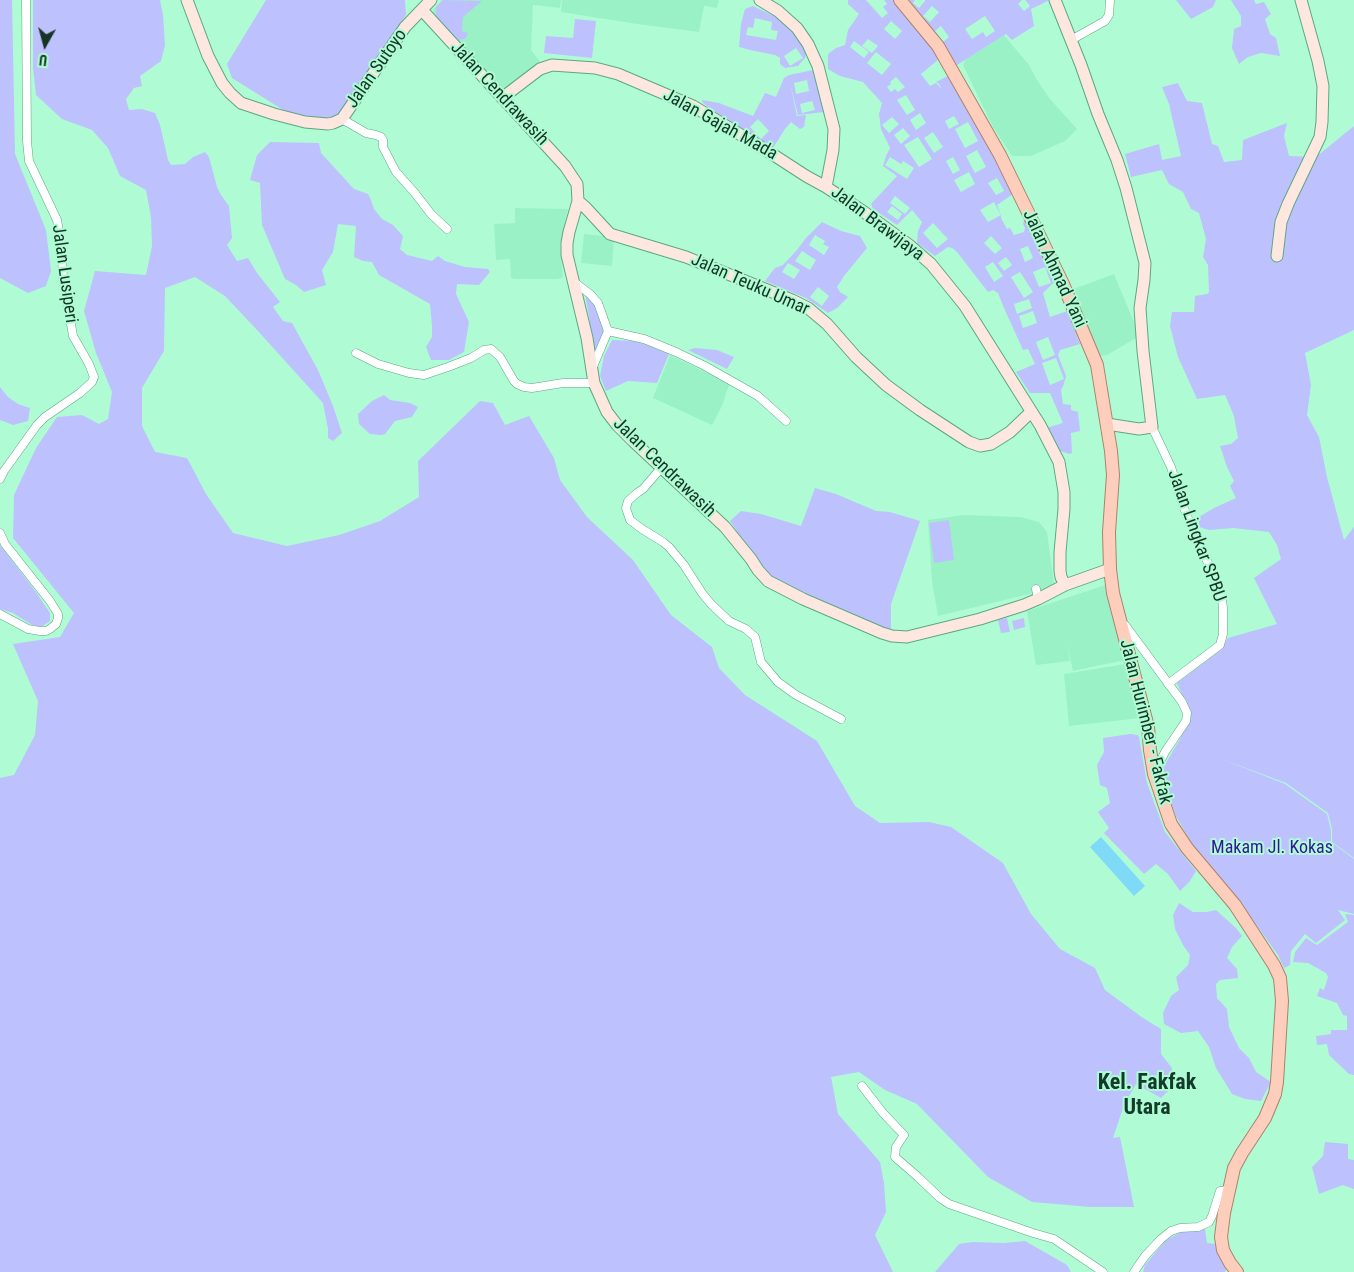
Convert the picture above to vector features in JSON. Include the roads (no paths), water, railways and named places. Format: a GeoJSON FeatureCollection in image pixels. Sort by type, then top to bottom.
{"type":"FeatureCollection","features":[{"type":"Feature","properties":{"kind":"main road","name":"Jalan Sutoyo"},"geometry":{"type":"LineString","coordinates":[[187,0],[208,56],[222,83],[240,103],[305,122],[328,124],[342,119],[405,27],[431,0]]}},
{"type":"Feature","properties":{"kind":"main road","name":"Jalan Brawijaya"},"geometry":{"type":"LineString","coordinates":[[760,0],[778,11],[797,28],[808,44],[818,66],[834,130],[833,150],[826,186],[909,245],[931,264],[965,306],[1040,426],[1059,462],[1064,510],[1060,575],[1065,584]]}},
{"type":"Feature","properties":{"kind":"main road","name":"Jalan Ahmad Yani"},"geometry":{"type":"LineString","coordinates":[[900,0],[938,46],[1009,172],[1062,284],[1097,366],[1113,475],[1109,532],[1110,570]]}},
{"type":"Feature","properties":{"kind":"main road"},"geometry":{"type":"LineString","coordinates":[[1055,0],[1117,160],[1145,262],[1140,304],[1143,351],[1152,427],[1139,429],[1107,424]]}},
{"type":"Feature","properties":{"kind":"main road"},"geometry":{"type":"LineString","coordinates":[[1277,256],[1281,222],[1320,137],[1322,122],[1323,86],[1302,0]]}},
{"type":"Feature","properties":{"kind":"main road","name":"Jalan Cendrawasih"},"geometry":{"type":"LineString","coordinates":[[422,10],[565,166],[576,184],[578,200],[569,232],[567,256],[587,338],[594,383],[605,408],[617,425],[725,527],[768,581],[803,599],[882,633],[907,637],[1024,606],[1037,594],[1110,570]]}},
{"type":"Feature","properties":{"kind":"main road","name":"Jalan Gajah Mada"},"geometry":{"type":"LineString","coordinates":[[502,98],[540,69],[552,65],[576,66],[609,71],[693,106],[806,176],[826,186]]}},
{"type":"Feature","properties":{"kind":"main road","name":"Jalan Teuku Umar"},"geometry":{"type":"LineString","coordinates":[[578,200],[612,235],[686,257],[808,308],[827,324],[856,357],[886,385],[969,442],[980,446],[991,444],[1010,432],[1031,412]]}},
{"type":"Feature","properties":{"kind":"main road","name":"Jalan Hurimber - Fakfak"},"geometry":{"type":"LineString","coordinates":[[1110,570],[1112,593],[1148,727],[1154,774],[1172,824],[1192,855],[1235,906],[1270,959],[1280,978],[1282,1001],[1276,1089],[1265,1118],[1234,1168],[1224,1213],[1222,1245],[1226,1256],[1238,1272]]}},
{"type":"Feature","properties":{"kind":"street","name":"Jalan Lusiperi"},"geometry":{"type":"LineString","coordinates":[[0,479],[37,425],[45,417],[80,393],[92,382],[94,377],[73,336],[63,278],[61,242],[57,220],[29,161],[27,141],[26,0]]}},
{"type":"Feature","properties":{"kind":"street"},"geometry":{"type":"LineString","coordinates":[[1071,40],[1105,21],[1109,15],[1110,0]]}},
{"type":"Feature","properties":{"kind":"street"},"geometry":{"type":"LineString","coordinates":[[342,119],[366,134],[381,137],[383,146],[396,172],[430,214],[447,229]]}},
{"type":"Feature","properties":{"kind":"street"},"geometry":{"type":"LineString","coordinates":[[574,282],[590,294],[598,303],[608,331],[592,369]]}},
{"type":"Feature","properties":{"kind":"street"},"geometry":{"type":"LineString","coordinates":[[608,331],[644,339],[705,366],[758,396],[786,421]]}},
{"type":"Feature","properties":{"kind":"street"},"geometry":{"type":"LineString","coordinates":[[356,354],[396,370],[420,375],[448,367],[471,358],[484,350],[491,349],[500,357],[514,381],[524,387],[594,383]]}},
{"type":"Feature","properties":{"kind":"street","name":"Jalan Lingkar SPBU"},"geometry":{"type":"LineString","coordinates":[[1152,427],[1171,467],[1189,521],[1217,583],[1222,599],[1224,617],[1220,645],[1168,684]]}},
{"type":"Feature","properties":{"kind":"street"},"geometry":{"type":"LineString","coordinates":[[662,467],[643,489],[628,501],[626,508],[630,520],[669,547],[711,604],[729,621],[746,629],[755,637],[761,662],[778,682],[796,695],[841,719]]}},
{"type":"Feature","properties":{"kind":"street"},"geometry":{"type":"LineString","coordinates":[[0,533],[5,544],[50,601],[58,614],[58,618],[56,624],[50,629],[40,631],[28,629],[0,614]]}},
{"type":"Feature","properties":{"kind":"street"},"geometry":{"type":"LineString","coordinates":[[1119,617],[1187,713],[1186,721],[1154,774]]}},
{"type":"Feature","properties":{"kind":"street"},"geometry":{"type":"LineString","coordinates":[[862,1086],[883,1113],[904,1135],[896,1147],[894,1157],[940,1198],[949,1204],[1054,1239],[1103,1272]]}},
{"type":"Feature","properties":{"kind":"street"},"geometry":{"type":"LineString","coordinates":[[1134,1272],[1156,1244],[1171,1231],[1209,1222],[1214,1213],[1220,1191],[1229,1190]]}},
{"type":"Feature","properties":{"kind":"district","name":"Kel. Fakfak Utara"},"geometry":{"type":"Point","coordinates":[1147,1096]}},
{"type":"Feature","properties":{"kind":"park label","name":"Makam Jl. Kokas"},"geometry":{"type":"Point","coordinates":[1272,848]}}]}
